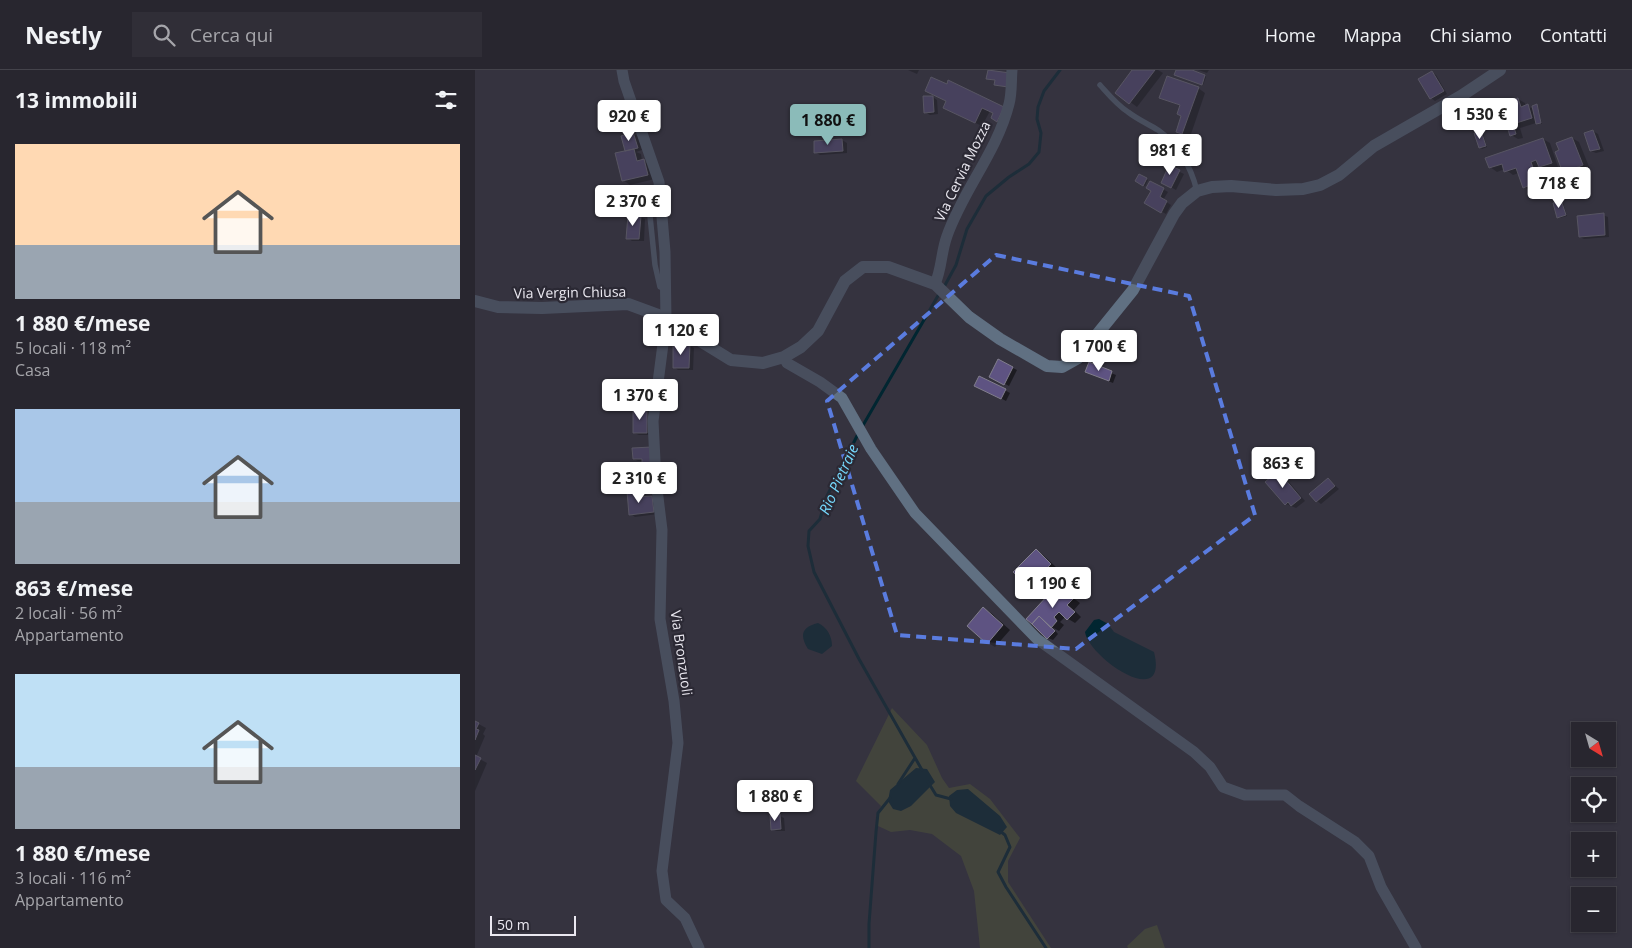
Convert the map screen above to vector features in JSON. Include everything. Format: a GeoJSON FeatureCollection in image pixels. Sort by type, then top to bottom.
{"type":"FeatureCollection","features":[{"type":"Feature","properties":{"kind":"street","name":"Via Bronzuoli"},"geometry":{"type":"LineString","coordinates":[[622,70],[624,81],[659,182],[665,252],[666,320],[653,421],[662,530],[660,619],[674,701],[678,743],[662,872],[666,900],[685,918],[699,948]]}},
{"type":"Feature","properties":{"kind":"street","name":"Via Cervia Mozza"},"geometry":{"type":"LineString","coordinates":[[935,284],[939,274],[946,236],[966,194],[996,140],[1009,104],[1012,70]]}},
{"type":"Feature","properties":{"kind":"street"},"geometry":{"type":"LineString","coordinates":[[1197,191],[1212,187],[1231,186],[1275,190],[1303,189],[1320,185],[1339,176],[1374,146],[1445,106],[1500,70]]}},
{"type":"Feature","properties":{"kind":"street","name":"Via Vergin Chiusa"},"geometry":{"type":"LineString","coordinates":[[475,301],[498,308],[628,304],[658,315],[731,360],[763,363],[785,357],[801,347],[819,330],[845,281],[863,267],[888,267],[935,284],[969,316],[1000,338],[1047,366],[1062,368],[1078,358],[1133,290],[1174,214],[1182,203],[1197,191]]}},
{"type":"Feature","properties":{"kind":"street"},"geometry":{"type":"LineString","coordinates":[[785,357],[787,363],[820,382],[842,398],[871,449],[915,513],[1037,639],[1194,752],[1210,767],[1223,787],[1245,795],[1285,795],[1355,842],[1369,856],[1381,887],[1416,948]]}},
{"type":"Feature","properties":{"kind":"lane"},"geometry":{"type":"LineString","coordinates":[[1100,85],[1117,104],[1159,131],[1181,152],[1192,173],[1197,191]]}},
{"type":"Feature","properties":{"kind":"lane"},"geometry":{"type":"LineString","coordinates":[[620,188],[637,190],[650,216],[655,265],[660,287],[666,289]]}},
{"type":"Feature","properties":{"kind":"highlighted area"},"geometry":{"type":"Polygon","coordinates":[[[996,255],[1189,296],[1255,515],[1076,649],[897,635],[827,401],[996,255]]]}},
{"type":"Feature","properties":{"kind":"green space"},"geometry":{"type":"Polygon","coordinates":[[[892,708],[927,745],[942,778],[949,788],[970,784],[990,799],[1020,838],[1008,861],[1008,882],[1051,948],[980,948],[974,891],[961,856],[932,834],[910,830],[891,832],[878,826],[876,817],[881,806],[856,781],[892,708]]]}},
{"type":"Feature","properties":{"kind":"green space"},"geometry":{"type":"Polygon","coordinates":[[[1157,925],[1165,948],[1128,948],[1127,946],[1145,929],[1157,925]]]}},
{"type":"Feature","properties":{"kind":"water"},"geometry":{"type":"Polygon","coordinates":[[[1099,619],[1108,624],[1114,632],[1154,652],[1156,669],[1150,678],[1140,679],[1127,674],[1113,666],[1100,655],[1090,643],[1085,632],[1094,620],[1099,619]]]}},
{"type":"Feature","properties":{"kind":"water"},"geometry":{"type":"Polygon","coordinates":[[[818,623],[826,629],[832,642],[832,646],[822,654],[808,649],[803,636],[805,629],[818,623]]]}},
{"type":"Feature","properties":{"kind":"water"},"geometry":{"type":"Polygon","coordinates":[[[916,768],[927,769],[935,782],[911,806],[901,811],[893,809],[888,801],[890,790],[916,768]]]}},
{"type":"Feature","properties":{"kind":"water"},"geometry":{"type":"Polygon","coordinates":[[[968,789],[1000,816],[1007,827],[1000,835],[956,813],[950,806],[949,796],[957,790],[968,789]]]}},
{"type":"Feature","properties":{"kind":"building"},"geometry":{"type":"Polygon","coordinates":[[[988,70],[1010,73],[1008,87],[994,85],[995,80],[986,79],[988,70]]]}},
{"type":"Feature","properties":{"kind":"building"},"geometry":{"type":"Polygon","coordinates":[[[1132,70],[1155,70],[1129,104],[1115,93],[1132,70]]]}},
{"type":"Feature","properties":{"kind":"building"},"geometry":{"type":"Polygon","coordinates":[[[1176,70],[1192,70],[1205,75],[1202,85],[1174,75],[1176,70]]]}},
{"type":"Feature","properties":{"kind":"building"},"geometry":{"type":"Polygon","coordinates":[[[1432,71],[1444,91],[1430,99],[1418,79],[1432,71]]]}},
{"type":"Feature","properties":{"kind":"building"},"geometry":{"type":"Polygon","coordinates":[[[1167,76],[1199,87],[1182,134],[1176,132],[1181,116],[1177,114],[1180,105],[1159,98],[1167,76]]]}},
{"type":"Feature","properties":{"kind":"building"},"geometry":{"type":"Polygon","coordinates":[[[931,77],[947,84],[948,80],[1004,107],[997,122],[991,118],[993,113],[982,108],[975,123],[943,108],[946,101],[925,91],[931,77]]]}},
{"type":"Feature","properties":{"kind":"building"},"geometry":{"type":"Polygon","coordinates":[[[923,96],[933,96],[934,112],[924,113],[923,96]]]}},
{"type":"Feature","properties":{"kind":"building"},"geometry":{"type":"Polygon","coordinates":[[[1518,98],[1521,107],[1528,104],[1532,118],[1513,124],[1516,134],[1510,136],[1505,120],[1489,125],[1486,116],[1498,112],[1496,104],[1518,98]]]}},
{"type":"Feature","properties":{"kind":"building"},"geometry":{"type":"Polygon","coordinates":[[[1537,104],[1541,123],[1536,124],[1532,106],[1537,104]]]}},
{"type":"Feature","properties":{"kind":"building"},"geometry":{"type":"Polygon","coordinates":[[[847,114],[858,116],[856,125],[845,123],[847,114]]]}},
{"type":"Feature","properties":{"kind":"building"},"geometry":{"type":"Polygon","coordinates":[[[1593,130],[1600,149],[1590,151],[1584,133],[1593,130]]]}},
{"type":"Feature","properties":{"kind":"building"},"geometry":{"type":"Polygon","coordinates":[[[1481,131],[1486,146],[1479,148],[1474,133],[1481,131]]]}},
{"type":"Feature","properties":{"kind":"building"},"geometry":{"type":"Polygon","coordinates":[[[633,132],[638,148],[625,151],[621,136],[633,132]]]}},
{"type":"Feature","properties":{"kind":"building"},"geometry":{"type":"Polygon","coordinates":[[[1572,137],[1583,165],[1563,173],[1555,152],[1559,150],[1556,143],[1572,137]]]}},
{"type":"Feature","properties":{"kind":"building"},"geometry":{"type":"Polygon","coordinates":[[[1543,138],[1552,163],[1539,167],[1536,160],[1531,162],[1538,182],[1523,188],[1516,168],[1504,172],[1502,164],[1489,168],[1485,158],[1543,138]]]}},
{"type":"Feature","properties":{"kind":"building"},"geometry":{"type":"Polygon","coordinates":[[[842,139],[843,151],[814,153],[814,141],[842,139]]]}},
{"type":"Feature","properties":{"kind":"building"},"geometry":{"type":"Polygon","coordinates":[[[634,149],[637,161],[644,159],[648,175],[622,181],[615,153],[634,149]]]}},
{"type":"Feature","properties":{"kind":"building"},"geometry":{"type":"Polygon","coordinates":[[[1169,165],[1180,170],[1171,188],[1161,183],[1169,165]]]}},
{"type":"Feature","properties":{"kind":"building"},"geometry":{"type":"Polygon","coordinates":[[[1139,174],[1147,178],[1143,186],[1135,181],[1139,174]]]}},
{"type":"Feature","properties":{"kind":"building"},"geometry":{"type":"Polygon","coordinates":[[[1150,181],[1164,188],[1160,197],[1167,201],[1161,213],[1144,203],[1151,191],[1146,188],[1150,181]]]}},
{"type":"Feature","properties":{"kind":"building"},"geometry":{"type":"Polygon","coordinates":[[[1561,200],[1566,215],[1557,218],[1553,203],[1561,200]]]}},
{"type":"Feature","properties":{"kind":"building"},"geometry":{"type":"Polygon","coordinates":[[[1604,213],[1605,235],[1579,237],[1577,216],[1604,213]]]}},
{"type":"Feature","properties":{"kind":"building"},"geometry":{"type":"Polygon","coordinates":[[[628,215],[641,216],[639,239],[626,239],[628,215]]]}},
{"type":"Feature","properties":{"kind":"building"},"geometry":{"type":"Polygon","coordinates":[[[673,344],[690,344],[689,368],[673,368],[673,344]]]}},
{"type":"Feature","properties":{"kind":"building"},"geometry":{"type":"Polygon","coordinates":[[[998,359],[1013,367],[1004,385],[989,377],[998,359]]]}},
{"type":"Feature","properties":{"kind":"building"},"geometry":{"type":"Polygon","coordinates":[[[1089,362],[1112,371],[1109,381],[1085,372],[1089,362]]]}},
{"type":"Feature","properties":{"kind":"building"},"geometry":{"type":"Polygon","coordinates":[[[979,376],[1006,389],[1001,399],[974,386],[979,376]]]}},
{"type":"Feature","properties":{"kind":"building"},"geometry":{"type":"Polygon","coordinates":[[[633,409],[647,409],[647,433],[633,433],[633,409]]]}},
{"type":"Feature","properties":{"kind":"building"},"geometry":{"type":"Polygon","coordinates":[[[652,447],[653,464],[642,464],[642,459],[633,459],[632,448],[652,447]]]}},
{"type":"Feature","properties":{"kind":"building"},"geometry":{"type":"Polygon","coordinates":[[[1278,471],[1301,498],[1291,506],[1288,502],[1285,505],[1265,482],[1278,471]]]}},
{"type":"Feature","properties":{"kind":"building"},"geometry":{"type":"Polygon","coordinates":[[[1328,478],[1335,486],[1316,502],[1309,494],[1328,478]]]}},
{"type":"Feature","properties":{"kind":"building"},"geometry":{"type":"Polygon","coordinates":[[[636,490],[637,497],[652,496],[654,512],[629,515],[627,491],[636,490]]]}},
{"type":"Feature","properties":{"kind":"building"},"geometry":{"type":"Polygon","coordinates":[[[1036,549],[1051,564],[1041,574],[1044,578],[1035,587],[1029,581],[1025,584],[1013,572],[1036,549]]]}},
{"type":"Feature","properties":{"kind":"building"},"geometry":{"type":"Polygon","coordinates":[[[1063,589],[1074,598],[1067,605],[1075,612],[1067,620],[1059,612],[1054,617],[1057,621],[1051,628],[1039,616],[1032,624],[1026,619],[1049,594],[1054,599],[1063,589]]]}},
{"type":"Feature","properties":{"kind":"building"},"geometry":{"type":"Polygon","coordinates":[[[983,607],[1003,625],[987,644],[967,626],[983,607]]]}},
{"type":"Feature","properties":{"kind":"building"},"geometry":{"type":"Polygon","coordinates":[[[1039,616],[1055,631],[1047,639],[1032,624],[1039,616]]]}},
{"type":"Feature","properties":{"kind":"building"},"geometry":{"type":"Polygon","coordinates":[[[475,721],[479,723],[476,729],[479,730],[475,740],[475,721]]]}},
{"type":"Feature","properties":{"kind":"building"},"geometry":{"type":"Polygon","coordinates":[[[475,755],[481,758],[475,770],[475,755]]]}},
{"type":"Feature","properties":{"kind":"building"},"geometry":{"type":"Polygon","coordinates":[[[780,814],[781,829],[771,830],[770,815],[780,814]]]}},
{"type":"Feature","properties":{"kind":"waterway","name":"Rio Pietraie"},"geometry":{"type":"LineString","coordinates":[[944,287],[956,265],[967,229],[986,196],[1009,177],[1029,164],[1039,152],[1041,133],[1037,119],[1038,107],[1044,91],[1060,70]]}},
{"type":"Feature","properties":{"kind":"waterway","name":"Rio Pietraie"},"geometry":{"type":"LineString","coordinates":[[862,427],[939,294]]}},
{"type":"Feature","properties":{"kind":"waterway","name":"Rio Pietraie"},"geometry":{"type":"LineString","coordinates":[[859,432],[826,498],[820,519],[809,531],[808,546],[814,572],[859,659],[922,770]]}},
{"type":"Feature","properties":{"kind":"waterway"},"geometry":{"type":"LineString","coordinates":[[898,784],[915,758]]}},
{"type":"Feature","properties":{"kind":"waterway","name":"Rio Pietraie"},"geometry":{"type":"LineString","coordinates":[[928,782],[936,795],[951,799]]}},
{"type":"Feature","properties":{"kind":"waterway"},"geometry":{"type":"LineString","coordinates":[[869,948],[869,924],[878,813],[890,798]]}},
{"type":"Feature","properties":{"kind":"waterway","name":"Rio Pietraie"},"geometry":{"type":"LineString","coordinates":[[1000,831],[1005,835],[1010,847],[998,872],[1046,948]]}}]}
